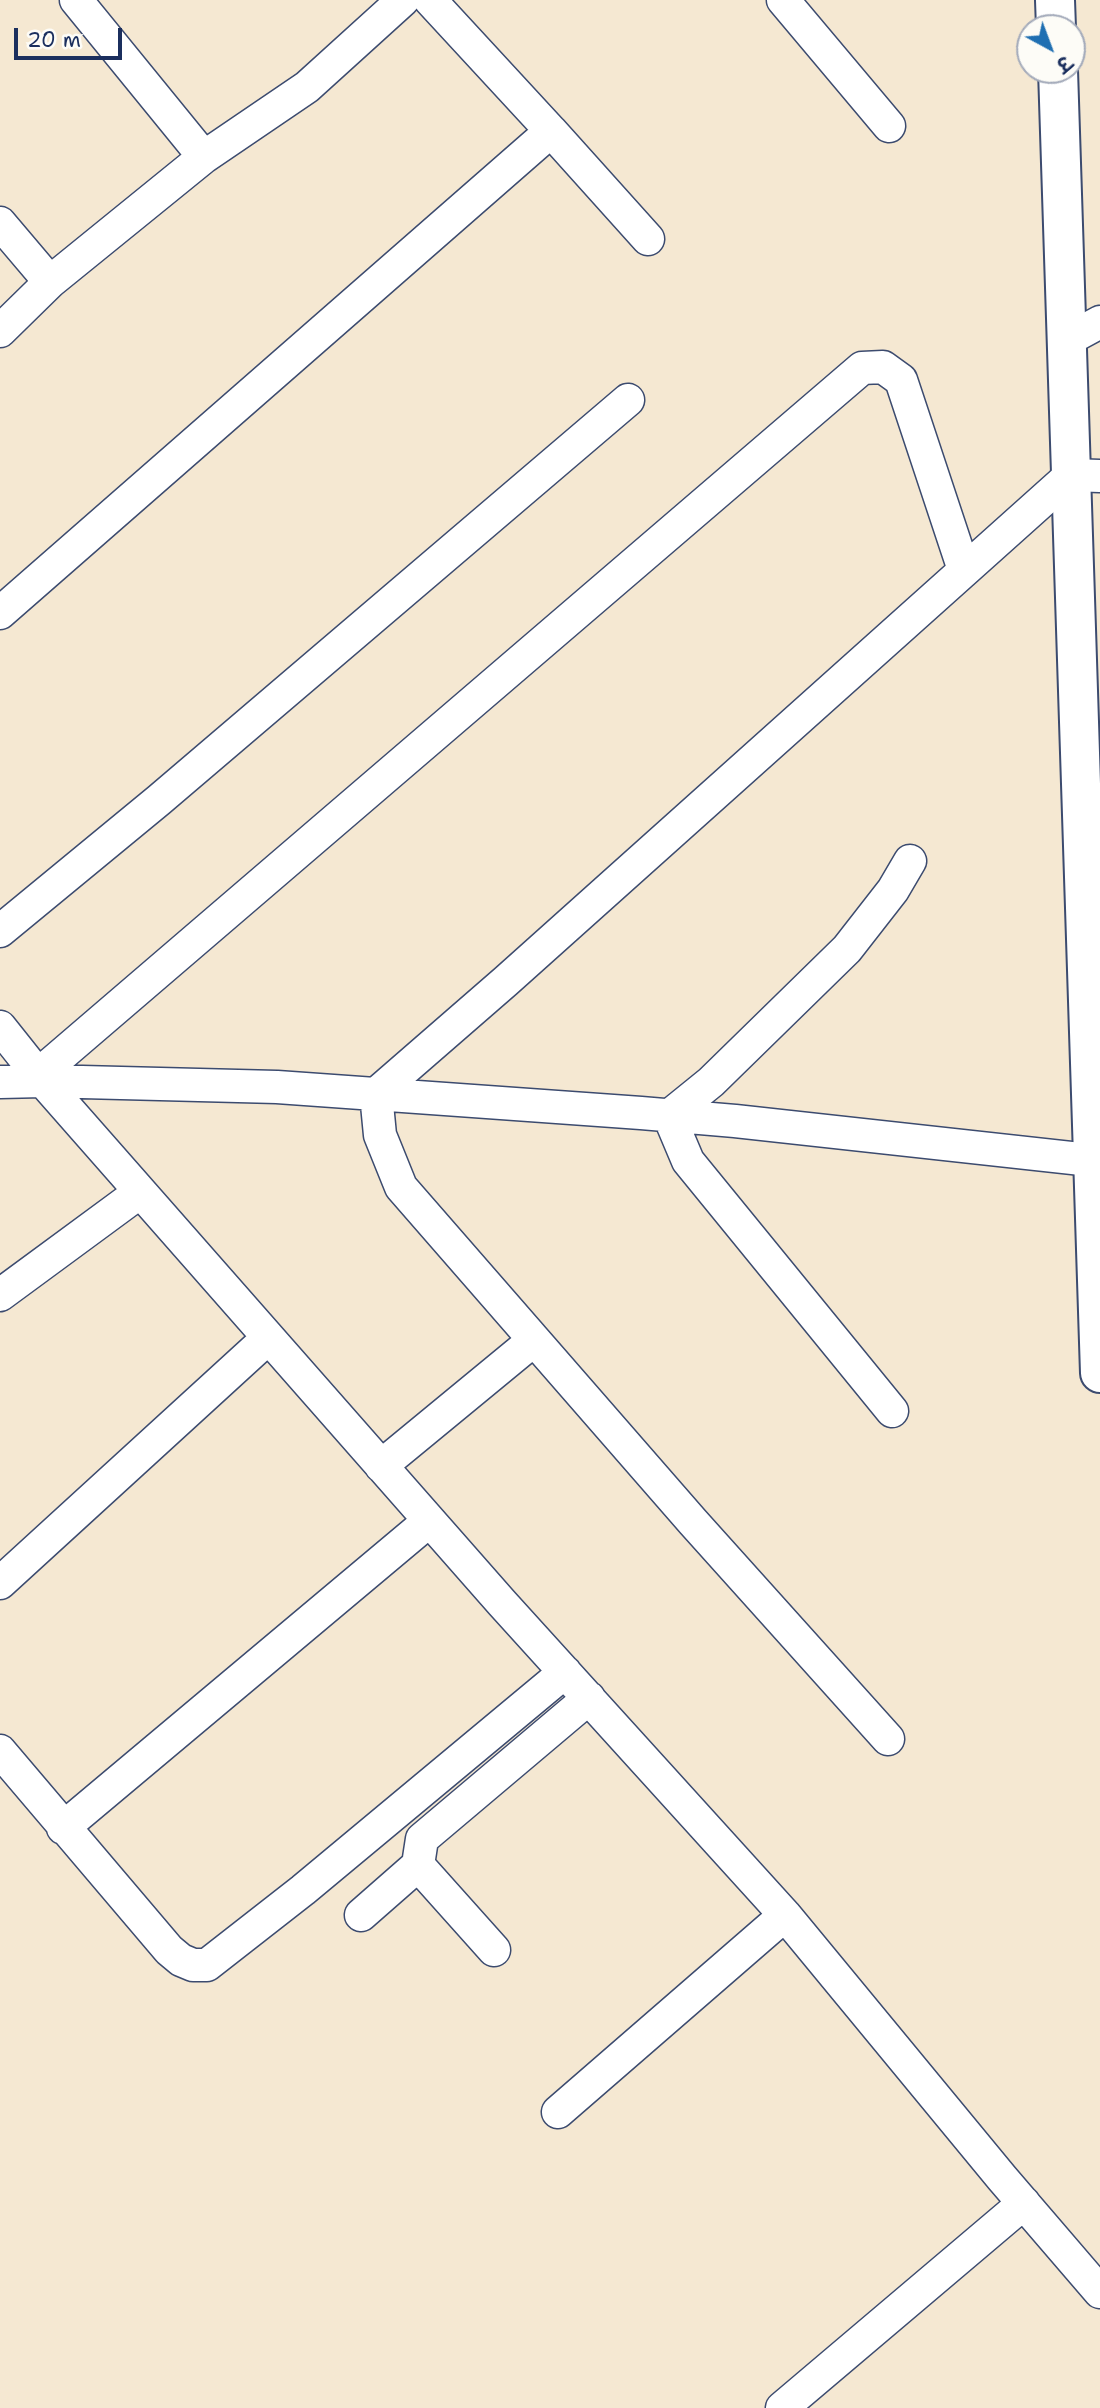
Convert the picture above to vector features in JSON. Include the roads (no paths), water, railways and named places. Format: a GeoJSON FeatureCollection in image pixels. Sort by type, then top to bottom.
{"type":"FeatureCollection","features":[{"type":"Feature","properties":{"kind":"street"},"geometry":{"type":"LineString","coordinates":[[76,0],[204,157]]}},
{"type":"Feature","properties":{"kind":"street"},"geometry":{"type":"LineString","coordinates":[[430,0],[648,239]]}},
{"type":"Feature","properties":{"kind":"street"},"geometry":{"type":"LineString","coordinates":[[783,0],[888,126]]}},
{"type":"Feature","properties":{"kind":"street"},"geometry":{"type":"LineString","coordinates":[[0,331],[50,282],[204,157],[307,87],[391,4]]}},
{"type":"Feature","properties":{"kind":"street"},"geometry":{"type":"LineString","coordinates":[[1058,84],[1067,340],[1086,475],[1100,1373]]}},
{"type":"Feature","properties":{"kind":"street"},"geometry":{"type":"LineString","coordinates":[[0,613],[551,131]]}},
{"type":"Feature","properties":{"kind":"street"},"geometry":{"type":"LineString","coordinates":[[0,223],[50,282]]}},
{"type":"Feature","properties":{"kind":"street"},"geometry":{"type":"LineString","coordinates":[[1065,291],[1100,305]]}},
{"type":"Feature","properties":{"kind":"street"},"geometry":{"type":"LineString","coordinates":[[1067,340],[1100,322]]}},
{"type":"Feature","properties":{"kind":"street"},"geometry":{"type":"LineString","coordinates":[[41,1078],[862,368],[883,367],[901,380],[964,570]]}},
{"type":"Feature","properties":{"kind":"street"},"geometry":{"type":"LineString","coordinates":[[0,931],[159,800],[628,400]]}},
{"type":"Feature","properties":{"kind":"street"},"geometry":{"type":"LineString","coordinates":[[376,1094],[964,570],[1086,475]]}},
{"type":"Feature","properties":{"kind":"street"},"geometry":{"type":"LineString","coordinates":[[669,1116],[711,1082],[846,950],[893,890],[910,861]]}},
{"type":"Feature","properties":{"kind":"street"},"geometry":{"type":"LineString","coordinates":[[0,1027],[41,1078],[429,1521],[785,1915],[1100,2291]]}},
{"type":"Feature","properties":{"kind":"street"},"geometry":{"type":"LineString","coordinates":[[0,1082],[41,1078],[277,1087],[376,1094],[735,1121],[1097,1161]]}},
{"type":"Feature","properties":{"kind":"street"},"geometry":{"type":"LineString","coordinates":[[376,1094],[380,1135],[401,1187],[702,1533],[888,1740]]}},
{"type":"Feature","properties":{"kind":"street"},"geometry":{"type":"LineString","coordinates":[[669,1116],[688,1161],[892,1411]]}},
{"type":"Feature","properties":{"kind":"street"},"geometry":{"type":"LineString","coordinates":[[0,1295],[140,1192]]}},
{"type":"Feature","properties":{"kind":"street"},"geometry":{"type":"LineString","coordinates":[[0,1583],[268,1338]]}},
{"type":"Feature","properties":{"kind":"street"},"geometry":{"type":"LineString","coordinates":[[381,1465],[534,1340]]}},
{"type":"Feature","properties":{"kind":"street"},"geometry":{"type":"LineString","coordinates":[[63,1828],[429,1521]]}},
{"type":"Feature","properties":{"kind":"street"},"geometry":{"type":"LineString","coordinates":[[0,1751],[169,1950],[181,1961],[193,1965],[207,1965],[225,1953],[565,1672]]}},
{"type":"Feature","properties":{"kind":"street"},"geometry":{"type":"LineString","coordinates":[[361,1915],[420,1852],[589,1698]]}},
{"type":"Feature","properties":{"kind":"street"},"geometry":{"type":"LineString","coordinates":[[398,1811],[420,1852],[494,1950]]}},
{"type":"Feature","properties":{"kind":"street"},"geometry":{"type":"LineString","coordinates":[[558,2112],[785,1915]]}},
{"type":"Feature","properties":{"kind":"street"},"geometry":{"type":"LineString","coordinates":[[782,2408],[1024,2203]]}}]}
